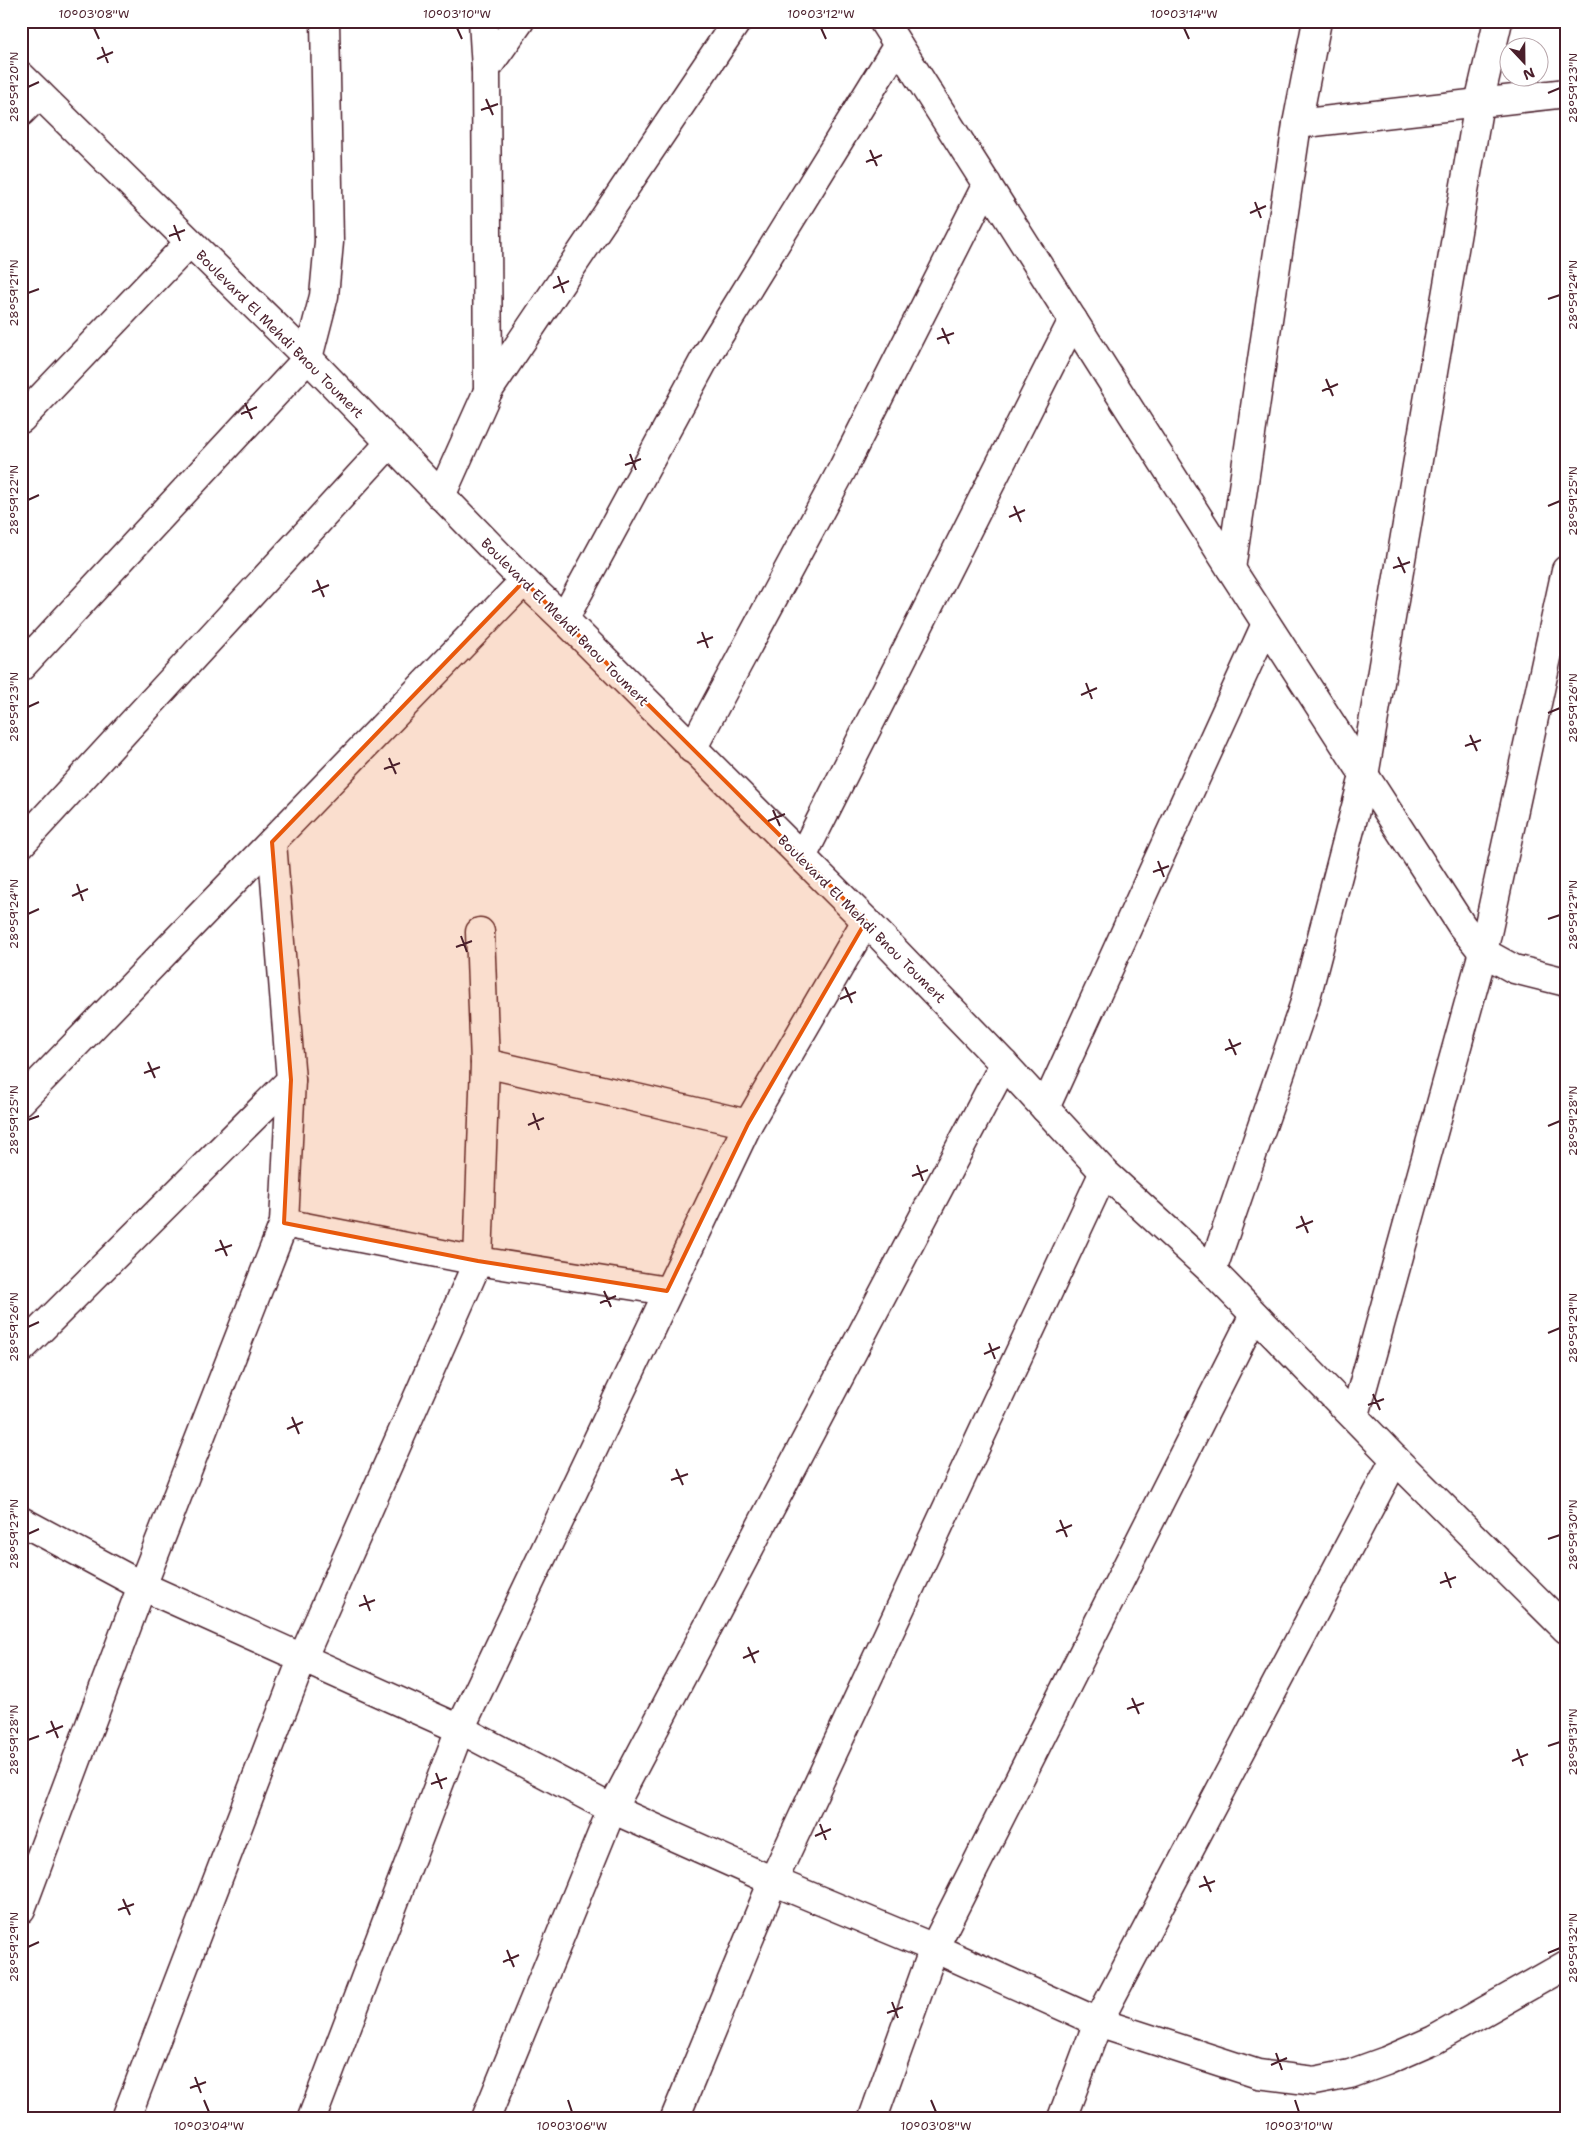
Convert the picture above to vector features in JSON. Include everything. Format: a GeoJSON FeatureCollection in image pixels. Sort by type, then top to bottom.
{"type":"FeatureCollection","features":[{"type":"Feature","properties":{"kind":"street"},"geometry":{"type":"LineString","coordinates":[[21,667],[308,358],[324,296],[329,242],[325,21]]}},
{"type":"Feature","properties":{"kind":"street"},"geometry":{"type":"LineString","coordinates":[[483,21],[486,69],[488,390]]}},
{"type":"Feature","properties":{"kind":"street"},"geometry":{"type":"LineString","coordinates":[[486,69],[520,21]]}},
{"type":"Feature","properties":{"kind":"street"},"geometry":{"type":"LineString","coordinates":[[441,496],[488,390],[737,21]]}},
{"type":"Feature","properties":{"kind":"street"},"geometry":{"type":"LineString","coordinates":[[883,21],[1266,624],[1462,926],[1483,952],[1514,969],[1566,982]]}},
{"type":"Feature","properties":{"kind":"street"},"geometry":{"type":"LineString","coordinates":[[1231,569],[1298,124],[1317,21]]}},
{"type":"Feature","properties":{"kind":"street"},"geometry":{"type":"LineString","coordinates":[[1212,1271],[1304,1005],[1364,776],[1479,103],[1498,21]]}},
{"type":"Feature","properties":{"kind":"street"},"geometry":{"type":"LineString","coordinates":[[564,619],[708,354],[898,45]]}},
{"type":"Feature","properties":{"kind":"street"},"geometry":{"type":"LineString","coordinates":[[1298,124],[1566,93]]}},
{"type":"Feature","properties":{"kind":"street","name":"Boulevard El Mehdi Bnou Toumert"},"geometry":{"type":"LineString","coordinates":[[27,94],[189,242],[308,358],[389,444],[524,581],[866,921],[1004,1064],[1104,1172],[1212,1271],[1395,1459],[1566,1629]]}},
{"type":"Feature","properties":{"kind":"street"},"geometry":{"type":"LineString","coordinates":[[692,748],[844,468],[987,184]]}},
{"type":"Feature","properties":{"kind":"street"},"geometry":{"type":"LineString","coordinates":[[21,419],[189,242]]}},
{"type":"Feature","properties":{"kind":"street"},"geometry":{"type":"LineString","coordinates":[[802,857],[1074,320]]}},
{"type":"Feature","properties":{"kind":"street"},"geometry":{"type":"LineString","coordinates":[[21,844],[389,444]]}},
{"type":"Feature","properties":{"kind":"street"},"geometry":{"type":"LineString","coordinates":[[1355,1416],[1483,952],[1566,570]]}},
{"type":"Feature","properties":{"kind":"street"},"geometry":{"type":"LineString","coordinates":[[21,1101],[524,581]]}},
{"type":"Feature","properties":{"kind":"street"},"geometry":{"type":"LineString","coordinates":[[1045,1108],[1266,624]]}},
{"type":"Feature","properties":{"kind":"street"},"geometry":{"type":"LineString","coordinates":[[21,1909],[142,1586],[284,1223],[291,1080],[272,842]]}},
{"type":"Feature","properties":{"kind":"street"},"geometry":{"type":"LineString","coordinates":[[312,2118],[460,1729],[748,1124],[866,921]]}},
{"type":"Feature","properties":{"kind":"street"},"geometry":{"type":"LineString","coordinates":[[126,2118],[303,1657],[478,1262],[486,1063],[480,932]]}},
{"type":"Feature","properties":{"kind":"street"},"geometry":{"type":"LineString","coordinates":[[486,1063],[748,1124]]}},
{"type":"Feature","properties":{"kind":"street"},"geometry":{"type":"LineString","coordinates":[[486,2118],[612,1808],[1004,1064]]}},
{"type":"Feature","properties":{"kind":"street"},"geometry":{"type":"LineString","coordinates":[[21,1349],[291,1080]]}},
{"type":"Feature","properties":{"kind":"street"},"geometry":{"type":"LineString","coordinates":[[676,2118],[773,1881],[1104,1172]]}},
{"type":"Feature","properties":{"kind":"street"},"geometry":{"type":"LineString","coordinates":[[284,1223],[478,1262],[667,1291]]}},
{"type":"Feature","properties":{"kind":"street"},"geometry":{"type":"LineString","coordinates":[[873,2118],[934,1948],[1254,1315]]}},
{"type":"Feature","properties":{"kind":"street"},"geometry":{"type":"LineString","coordinates":[[1062,2118],[1098,2022],[1395,1459]]}},
{"type":"Feature","properties":{"kind":"street"},"geometry":{"type":"LineString","coordinates":[[21,1521],[142,1586],[460,1729],[612,1808],[773,1881],[934,1948],[1098,2022],[1258,2074],[1314,2080],[1350,2074],[1434,2040],[1566,1964]]}},
{"type":"Feature","properties":{"kind":"highlighted area"},"geometry":{"type":"Polygon","coordinates":[[[524,581],[866,921],[748,1124],[667,1291],[478,1261],[284,1223],[291,1080],[272,842],[524,581]]]}}]}
